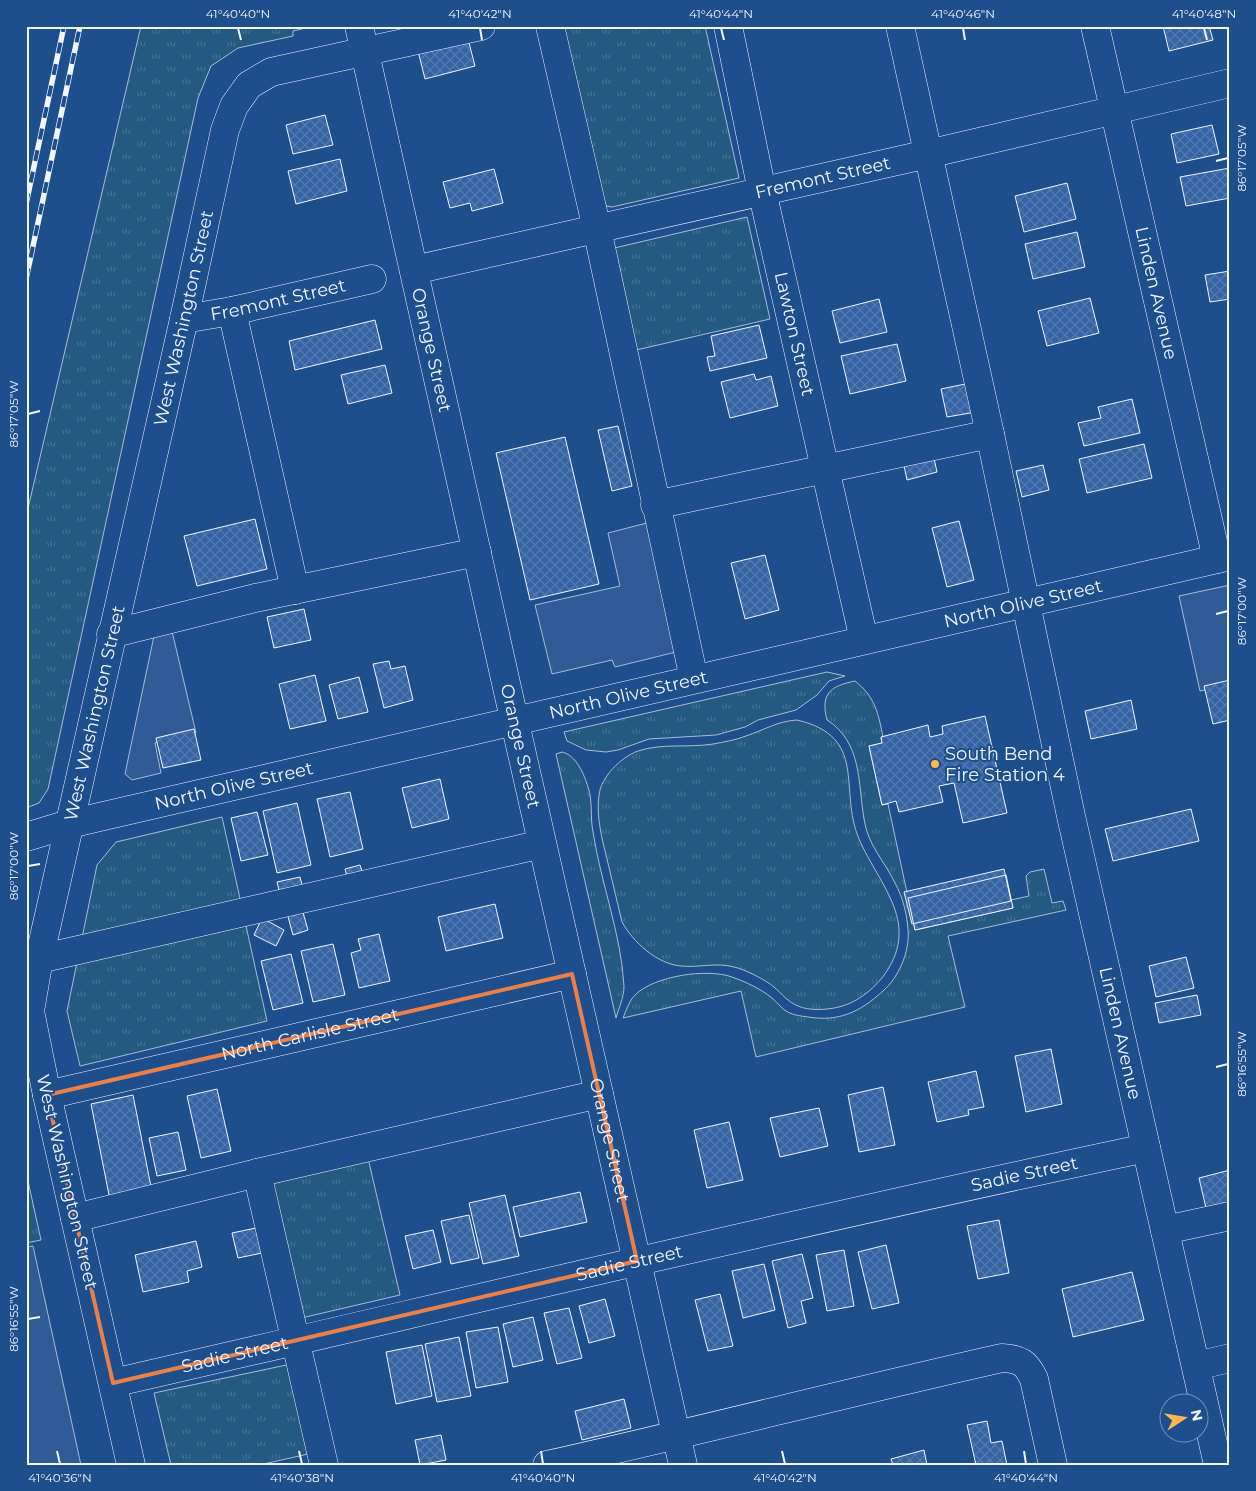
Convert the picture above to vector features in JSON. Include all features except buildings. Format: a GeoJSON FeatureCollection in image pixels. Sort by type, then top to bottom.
{"type":"FeatureCollection","features":[{"type":"Feature","properties":{"kind":"street","name":"Orange Street"},"geometry":{"type":"LineString","coordinates":[[359,26],[683,1465]]}},
{"type":"Feature","properties":{"kind":"street","name":"West Washington Street"},"geometry":{"type":"LineString","coordinates":[[131,1465],[28,1006],[32,960],[70,824],[111,634],[184,320],[224,130],[234,106],[249,85],[271,72],[481,26]]}},
{"type":"Feature","properties":{"kind":"street"},"geometry":{"type":"LineString","coordinates":[[550,26],[597,229],[655,506],[694,679]]}},
{"type":"Feature","properties":{"kind":"street","name":"Lawton Street"},"geometry":{"type":"LineString","coordinates":[[728,26],[762,191],[864,640]]}},
{"type":"Feature","properties":{"kind":"street","name":"Linden Avenue"},"geometry":{"type":"LineString","coordinates":[[900,26],[990,434],[1071,816],[1218,1465]]}},
{"type":"Feature","properties":{"kind":"street","name":"Linden Avenue"},"geometry":{"type":"LineString","coordinates":[[1095,26],[1113,109],[1224,557]]}},
{"type":"Feature","properties":{"kind":"street","name":"Fremont Street"},"geometry":{"type":"LineString","coordinates":[[414,270],[928,154],[1230,83]]}},
{"type":"Feature","properties":{"kind":"street","name":"Fremont Street"},"geometry":{"type":"LineString","coordinates":[[184,320],[372,279]]}},
{"type":"Feature","properties":{"kind":"street"},"geometry":{"type":"LineString","coordinates":[[232,311],[295,590]]}},
{"type":"Feature","properties":{"kind":"street"},"geometry":{"type":"LineString","coordinates":[[655,506],[990,434]]}},
{"type":"Feature","properties":{"kind":"street"},"geometry":{"type":"LineString","coordinates":[[111,634],[295,590],[476,552]]}},
{"type":"Feature","properties":{"kind":"street","name":"North Olive Street"},"geometry":{"type":"LineString","coordinates":[[26,837],[70,824],[1224,557]]}},
{"type":"Feature","properties":{"kind":"street"},"geometry":{"type":"LineString","coordinates":[[32,960],[542,844]]}},
{"type":"Feature","properties":{"kind":"street","name":"North Carlisle Street"},"geometry":{"type":"LineString","coordinates":[[47,1095],[572,974]]}},
{"type":"Feature","properties":{"kind":"street"},"geometry":{"type":"LineString","coordinates":[[75,1218],[257,1173],[599,1094]]}},
{"type":"Feature","properties":{"kind":"street","name":"Sadie Street"},"geometry":{"type":"LineString","coordinates":[[113,1383],[637,1261],[1146,1148]]}},
{"type":"Feature","properties":{"kind":"street"},"geometry":{"type":"LineString","coordinates":[[257,1173],[324,1465]]}},
{"type":"Feature","properties":{"kind":"street"},"geometry":{"type":"LineString","coordinates":[[1165,1230],[1230,1216]]}},
{"type":"Feature","properties":{"kind":"street"},"geometry":{"type":"LineString","coordinates":[[547,1465],[676,1436],[857,1390],[1002,1358],[1016,1359],[1028,1367],[1034,1379],[1053,1465]]}},
{"type":"Feature","properties":{"kind":"street"},"geometry":{"type":"LineString","coordinates":[[1196,1366],[1230,1358]]}},
{"type":"Feature","properties":{"kind":"highlighted area"},"geometry":{"type":"Polygon","coordinates":[[[572,974],[637,1261],[113,1383],[47,1095],[572,974]]]}},
{"type":"Feature","properties":{"kind":"green space"},"geometry":{"type":"Polygon","coordinates":[[[141,26],[304,26],[302,29],[293,31],[293,36],[238,48],[211,66],[198,98],[48,789],[39,803],[26,808],[26,517],[141,26]]]}},
{"type":"Feature","properties":{"kind":"green space"},"geometry":{"type":"Polygon","coordinates":[[[556,26],[705,26],[739,178],[612,207],[605,206],[556,26]]]}},
{"type":"Feature","properties":{"kind":"green space"},"geometry":{"type":"Polygon","coordinates":[[[747,217],[770,319],[632,351],[610,249],[747,217]]]}},
{"type":"Feature","properties":{"kind":"green space"},"geometry":{"type":"Polygon","coordinates":[[[827,672],[845,676],[829,681],[817,695],[796,710],[758,720],[745,727],[716,735],[649,739],[618,750],[606,752],[586,750],[567,741],[564,732],[827,672]]]}},
{"type":"Feature","properties":{"kind":"green space"},"geometry":{"type":"Polygon","coordinates":[[[855,681],[871,699],[879,720],[883,737],[881,738],[882,743],[869,746],[882,805],[888,804],[915,930],[1013,908],[1011,900],[1029,896],[1026,876],[1030,872],[1044,869],[1052,903],[1063,901],[1066,910],[948,936],[965,1007],[756,1057],[741,991],[623,1018],[633,997],[644,988],[681,976],[709,973],[732,977],[748,983],[763,992],[788,1012],[800,1016],[819,1018],[839,1017],[857,1010],[866,1005],[894,979],[902,963],[907,946],[908,930],[904,906],[898,889],[866,829],[859,778],[853,752],[847,740],[827,720],[825,711],[826,697],[829,692],[840,685],[855,681]]]}},
{"type":"Feature","properties":{"kind":"green space"},"geometry":{"type":"Polygon","coordinates":[[[797,720],[819,728],[834,739],[843,752],[847,767],[853,820],[859,839],[894,906],[898,923],[899,940],[894,958],[882,978],[868,992],[857,999],[845,1005],[829,1009],[802,1008],[788,1000],[766,981],[738,968],[721,965],[681,966],[663,961],[647,951],[632,937],[622,922],[603,844],[599,819],[599,795],[604,781],[619,763],[638,751],[656,747],[726,742],[777,724],[797,720]]]}},
{"type":"Feature","properties":{"kind":"green space"},"geometry":{"type":"Polygon","coordinates":[[[562,752],[571,757],[579,766],[590,792],[592,827],[622,966],[624,990],[616,1018],[556,754],[562,752]]]}},
{"type":"Feature","properties":{"kind":"green space"},"geometry":{"type":"Polygon","coordinates":[[[222,817],[267,1021],[80,1066],[67,1011],[97,865],[116,842],[222,817]]]}},
{"type":"Feature","properties":{"kind":"green space"},"geometry":{"type":"Polygon","coordinates":[[[367,1154],[400,1295],[297,1319],[266,1178],[367,1154]]]}},
{"type":"Feature","properties":{"kind":"green space"},"geometry":{"type":"Polygon","coordinates":[[[26,1172],[41,1240],[26,1243],[26,1172]]]}},
{"type":"Feature","properties":{"kind":"green space"},"geometry":{"type":"Polygon","coordinates":[[[296,1363],[317,1452],[259,1465],[171,1465],[154,1393],[296,1363]]]}},
{"type":"Feature","properties":{"kind":"shaded area"},"geometry":{"type":"Polygon","coordinates":[[[647,523],[676,652],[615,667],[612,660],[552,674],[535,605],[620,586],[608,533],[647,523]]]}},
{"type":"Feature","properties":{"kind":"shaded area"},"geometry":{"type":"Polygon","coordinates":[[[1230,585],[1230,684],[1200,691],[1179,596],[1230,585]]]}},
{"type":"Feature","properties":{"kind":"shaded area"},"geometry":{"type":"Polygon","coordinates":[[[171,627],[196,733],[155,743],[161,773],[132,780],[125,774],[155,631],[171,627]]]}},
{"type":"Feature","properties":{"kind":"shaded area"},"geometry":{"type":"Polygon","coordinates":[[[33,1246],[81,1465],[26,1465],[26,1247],[33,1246]]]}},
{"type":"Feature","properties":{"kind":"railway"},"geometry":{"type":"LineString","coordinates":[[26,204],[64,26]]}},
{"type":"Feature","properties":{"kind":"railway"},"geometry":{"type":"LineString","coordinates":[[26,279],[80,26]]}},
{"type":"Feature","properties":{"kind":"place","name":"South Bend Fire Station 4"},"geometry":{"type":"Point","coordinates":[935,764]}}]}
